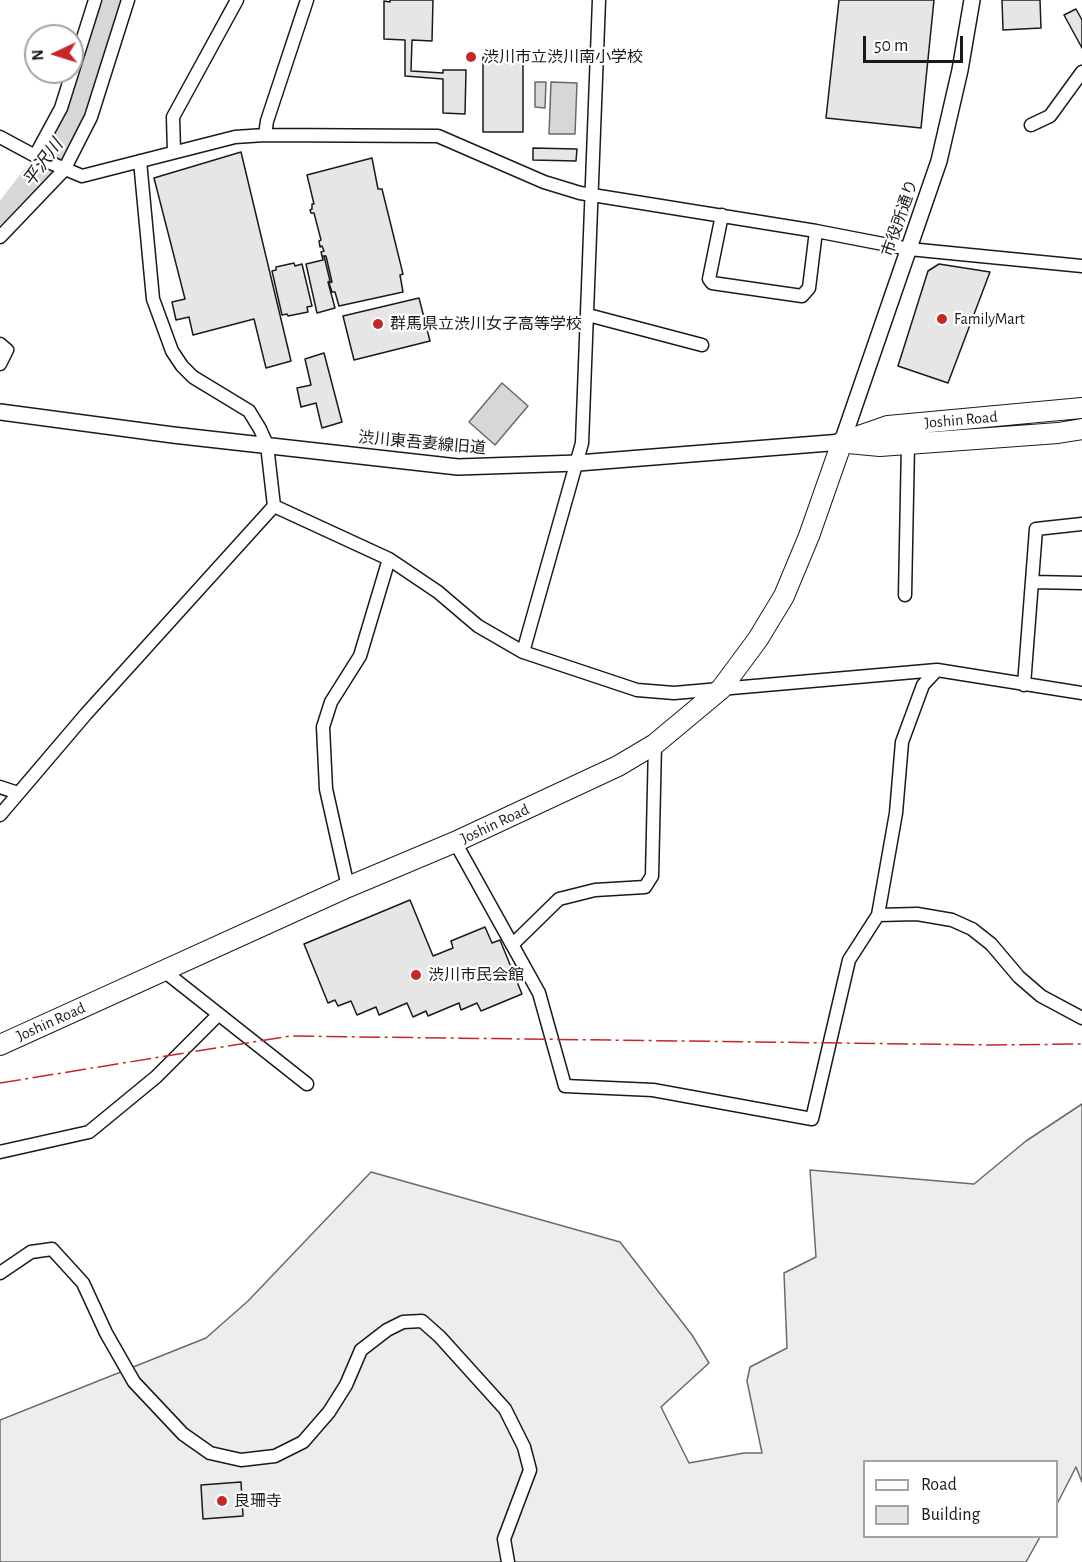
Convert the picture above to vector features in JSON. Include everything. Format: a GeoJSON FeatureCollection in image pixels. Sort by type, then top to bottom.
{"type":"FeatureCollection","features":[{"type":"Feature","properties":{"kind":"highway","name":"Joshin Road"},"geometry":{"type":"LineString","coordinates":[[842,442],[888,426],[1082,408]]}},
{"type":"Feature","properties":{"kind":"highway","name":"Joshin Road"},"geometry":{"type":"LineString","coordinates":[[842,442],[880,446],[1058,434],[1082,429]]}},
{"type":"Feature","properties":{"kind":"highway","name":"Joshin Road"},"geometry":{"type":"LineString","coordinates":[[0,1045],[455,842],[618,766],[655,744],[721,689],[758,639],[784,596],[809,536],[842,442]]}},
{"type":"Feature","properties":{"kind":"street"},"geometry":{"type":"LineString","coordinates":[[37,157],[61,108],[95,0]]}},
{"type":"Feature","properties":{"kind":"street"},"geometry":{"type":"LineString","coordinates":[[0,237],[61,169],[91,117],[128,0]]}},
{"type":"Feature","properties":{"kind":"street"},"geometry":{"type":"LineString","coordinates":[[174,152],[173,117],[237,0]]}},
{"type":"Feature","properties":{"kind":"street"},"geometry":{"type":"LineString","coordinates":[[265,135],[267,122],[307,0]]}},
{"type":"Feature","properties":{"kind":"street"},"geometry":{"type":"LineString","coordinates":[[523,652],[582,443],[599,0]]}},
{"type":"Feature","properties":{"kind":"street","name":"市役所通り"},"geometry":{"type":"LineString","coordinates":[[842,442],[939,161],[960,70],[972,0]]}},
{"type":"Feature","properties":{"kind":"street"},"geometry":{"type":"LineString","coordinates":[[1031,125],[1050,116],[1082,72]]}},
{"type":"Feature","properties":{"kind":"street"},"geometry":{"type":"LineString","coordinates":[[0,137],[61,169],[82,176],[235,137],[265,135],[438,136],[564,189],[909,249],[1082,266]]}},
{"type":"Feature","properties":{"kind":"street"},"geometry":{"type":"LineString","coordinates":[[0,815],[86,714],[274,506],[267,445],[249,411],[193,377],[172,351],[153,299],[140,161]]}},
{"type":"Feature","properties":{"kind":"street"},"geometry":{"type":"LineString","coordinates":[[722,215],[709,279],[712,283],[802,296],[809,288],[816,231]]}},
{"type":"Feature","properties":{"kind":"street"},"geometry":{"type":"LineString","coordinates":[[588,315],[702,345]]}},
{"type":"Feature","properties":{"kind":"street"},"geometry":{"type":"LineString","coordinates":[[0,344],[7,350],[0,364]]}},
{"type":"Feature","properties":{"kind":"street","name":"渋川東吾妻線旧道"},"geometry":{"type":"LineString","coordinates":[[0,412],[458,467],[578,463],[842,442]]}},
{"type":"Feature","properties":{"kind":"street"},"geometry":{"type":"LineString","coordinates":[[905,595],[908,444]]}},
{"type":"Feature","properties":{"kind":"street"},"geometry":{"type":"LineString","coordinates":[[274,506],[389,559],[438,592],[478,626],[523,652],[637,690],[674,693],[937,670],[1082,693]]}},
{"type":"Feature","properties":{"kind":"street"},"geometry":{"type":"LineString","coordinates":[[1024,685],[1036,529],[1082,524]]}},
{"type":"Feature","properties":{"kind":"street"},"geometry":{"type":"LineString","coordinates":[[348,888],[326,789],[323,727],[331,702],[360,656],[389,559]]}},
{"type":"Feature","properties":{"kind":"street"},"geometry":{"type":"LineString","coordinates":[[1032,582],[1082,583]]}},
{"type":"Feature","properties":{"kind":"street"},"geometry":{"type":"LineString","coordinates":[[455,842],[539,993],[565,1086],[653,1090],[812,1119],[849,960],[878,915],[896,813],[902,742],[923,685],[937,670]]}},
{"type":"Feature","properties":{"kind":"street"},"geometry":{"type":"LineString","coordinates":[[512,945],[559,899],[595,890],[645,887],[652,876],[655,744]]}},
{"type":"Feature","properties":{"kind":"street"},"geometry":{"type":"LineString","coordinates":[[0,787],[18,793]]}},
{"type":"Feature","properties":{"kind":"street"},"geometry":{"type":"LineString","coordinates":[[878,915],[917,914],[952,920],[972,929],[991,944],[1018,977],[1041,996],[1082,1018]]}},
{"type":"Feature","properties":{"kind":"street"},"geometry":{"type":"LineString","coordinates":[[164,971],[307,1083]]}},
{"type":"Feature","properties":{"kind":"street"},"geometry":{"type":"LineString","coordinates":[[0,1152],[89,1132],[156,1077],[218,1014]]}},
{"type":"Feature","properties":{"kind":"street"},"geometry":{"type":"LineString","coordinates":[[0,1273],[31,1252],[52,1249],[83,1283],[106,1333],[134,1382],[183,1434],[210,1453],[241,1460],[275,1456],[303,1442],[329,1412],[345,1385],[361,1350],[387,1330],[403,1322],[422,1321],[440,1337],[505,1409],[524,1447],[530,1470],[504,1539],[508,1562]]}},
{"type":"Feature","properties":{"kind":"shaded area"},"geometry":{"type":"Polygon","coordinates":[[[535,82],[546,82],[545,108],[535,107],[535,82]]]}},
{"type":"Feature","properties":{"kind":"shaded area"},"geometry":{"type":"Polygon","coordinates":[[[551,82],[577,83],[575,134],[549,134],[551,82]]]}},
{"type":"Feature","properties":{"kind":"shaded area"},"geometry":{"type":"Polygon","coordinates":[[[502,383],[528,406],[495,445],[469,422],[502,383]]]}},
{"type":"Feature","properties":{"kind":"shaded area"},"geometry":{"type":"Polygon","coordinates":[[[1082,1104],[1082,1482],[1076,1467],[1058,1502],[1058,1460],[863,1460],[863,1538],[1039,1538],[1026,1562],[0,1562],[0,1420],[206,1338],[248,1301],[371,1172],[620,1242],[692,1335],[709,1363],[661,1407],[689,1463],[744,1453],[762,1453],[747,1381],[750,1367],[787,1348],[784,1273],[816,1257],[810,1170],[974,1184],[1026,1141],[1082,1104]]]}},
{"type":"Feature","properties":{"kind":"building"},"geometry":{"type":"Polygon","coordinates":[[[390,0],[433,0],[432,41],[412,40],[411,71],[443,73],[443,70],[466,70],[465,114],[443,113],[443,79],[405,76],[405,40],[384,39],[384,1],[390,2],[390,0]]]}},
{"type":"Feature","properties":{"kind":"building"},"geometry":{"type":"Polygon","coordinates":[[[839,0],[934,0],[921,128],[826,118],[839,0]]]}},
{"type":"Feature","properties":{"kind":"building"},"geometry":{"type":"Polygon","coordinates":[[[1002,0],[1040,0],[1041,28],[1003,30],[1002,0]]]}},
{"type":"Feature","properties":{"kind":"building"},"geometry":{"type":"Polygon","coordinates":[[[1076,9],[1082,20],[1082,48],[1064,15],[1076,9]]]}},
{"type":"Feature","properties":{"kind":"building"},"geometry":{"type":"Polygon","coordinates":[[[483,57],[523,58],[523,132],[483,132],[483,57]]]}},
{"type":"Feature","properties":{"kind":"building"},"geometry":{"type":"Polygon","coordinates":[[[533,148],[577,149],[576,161],[533,160],[533,148]]]}},
{"type":"Feature","properties":{"kind":"building"},"geometry":{"type":"Polygon","coordinates":[[[241,152],[291,361],[266,368],[254,319],[193,335],[189,317],[176,320],[172,302],[185,299],[154,178],[241,152]]]}},
{"type":"Feature","properties":{"kind":"building"},"geometry":{"type":"Polygon","coordinates":[[[372,158],[378,189],[382,189],[403,274],[400,275],[403,292],[339,306],[335,292],[332,292],[329,283],[332,282],[326,256],[322,256],[321,252],[324,251],[322,246],[320,247],[319,241],[321,240],[314,213],[310,210],[314,204],[307,175],[372,158]]]}},
{"type":"Feature","properties":{"kind":"building"},"geometry":{"type":"Polygon","coordinates":[[[322,256],[324,256],[335,308],[317,313],[306,264],[323,260],[322,256]]]}},
{"type":"Feature","properties":{"kind":"building"},"geometry":{"type":"Polygon","coordinates":[[[294,263],[295,266],[302,264],[312,306],[307,307],[308,312],[282,315],[272,271],[276,270],[276,267],[294,263]]]}},
{"type":"Feature","properties":{"kind":"building","name":"FamilyMart"},"geometry":{"type":"Polygon","coordinates":[[[939,264],[990,272],[948,383],[898,366],[928,271],[939,264]]]}},
{"type":"Feature","properties":{"kind":"building"},"geometry":{"type":"Polygon","coordinates":[[[419,298],[430,341],[354,360],[343,316],[419,298]]]}},
{"type":"Feature","properties":{"kind":"building"},"geometry":{"type":"Polygon","coordinates":[[[324,353],[342,422],[322,428],[316,403],[301,407],[297,388],[311,385],[305,359],[324,353]]]}},
{"type":"Feature","properties":{"kind":"building","name":"渋川市民会館"},"geometry":{"type":"Polygon","coordinates":[[[410,900],[433,956],[453,948],[451,941],[485,927],[492,943],[500,940],[522,994],[481,1011],[477,1003],[461,1010],[459,1003],[428,1016],[426,1011],[413,1017],[407,1003],[379,1015],[376,1007],[357,1015],[351,1001],[338,1006],[335,1000],[328,1003],[304,944],[410,900]]]}},
{"type":"Feature","properties":{"kind":"building","name":"良珊寺"},"geometry":{"type":"Polygon","coordinates":[[[241,1482],[243,1516],[203,1519],[201,1485],[241,1482]]]}},
{"type":"Feature","properties":{"kind":"waterway","name":"平沢川"},"geometry":{"type":"LineString","coordinates":[[0,220],[60,143],[116,0]]}},
{"type":"Feature","properties":{"kind":"power"},"geometry":{"type":"LineString","coordinates":[[0,1083],[290,1036],[994,1045],[1082,1044]]}},
{"type":"Feature","properties":{"kind":"place","name":"渋川市立渋川南小学校"},"geometry":{"type":"Point","coordinates":[471,57]}},
{"type":"Feature","properties":{"kind":"place","name":"FamilyMart"},"geometry":{"type":"Point","coordinates":[942,319]}},
{"type":"Feature","properties":{"kind":"place","name":"群馬県立渋川女子高等学校"},"geometry":{"type":"Point","coordinates":[378,324]}},
{"type":"Feature","properties":{"kind":"place","name":"渋川市民会館"},"geometry":{"type":"Point","coordinates":[416,975]}},
{"type":"Feature","properties":{"kind":"place","name":"良珊寺"},"geometry":{"type":"Point","coordinates":[222,1501]}}]}
